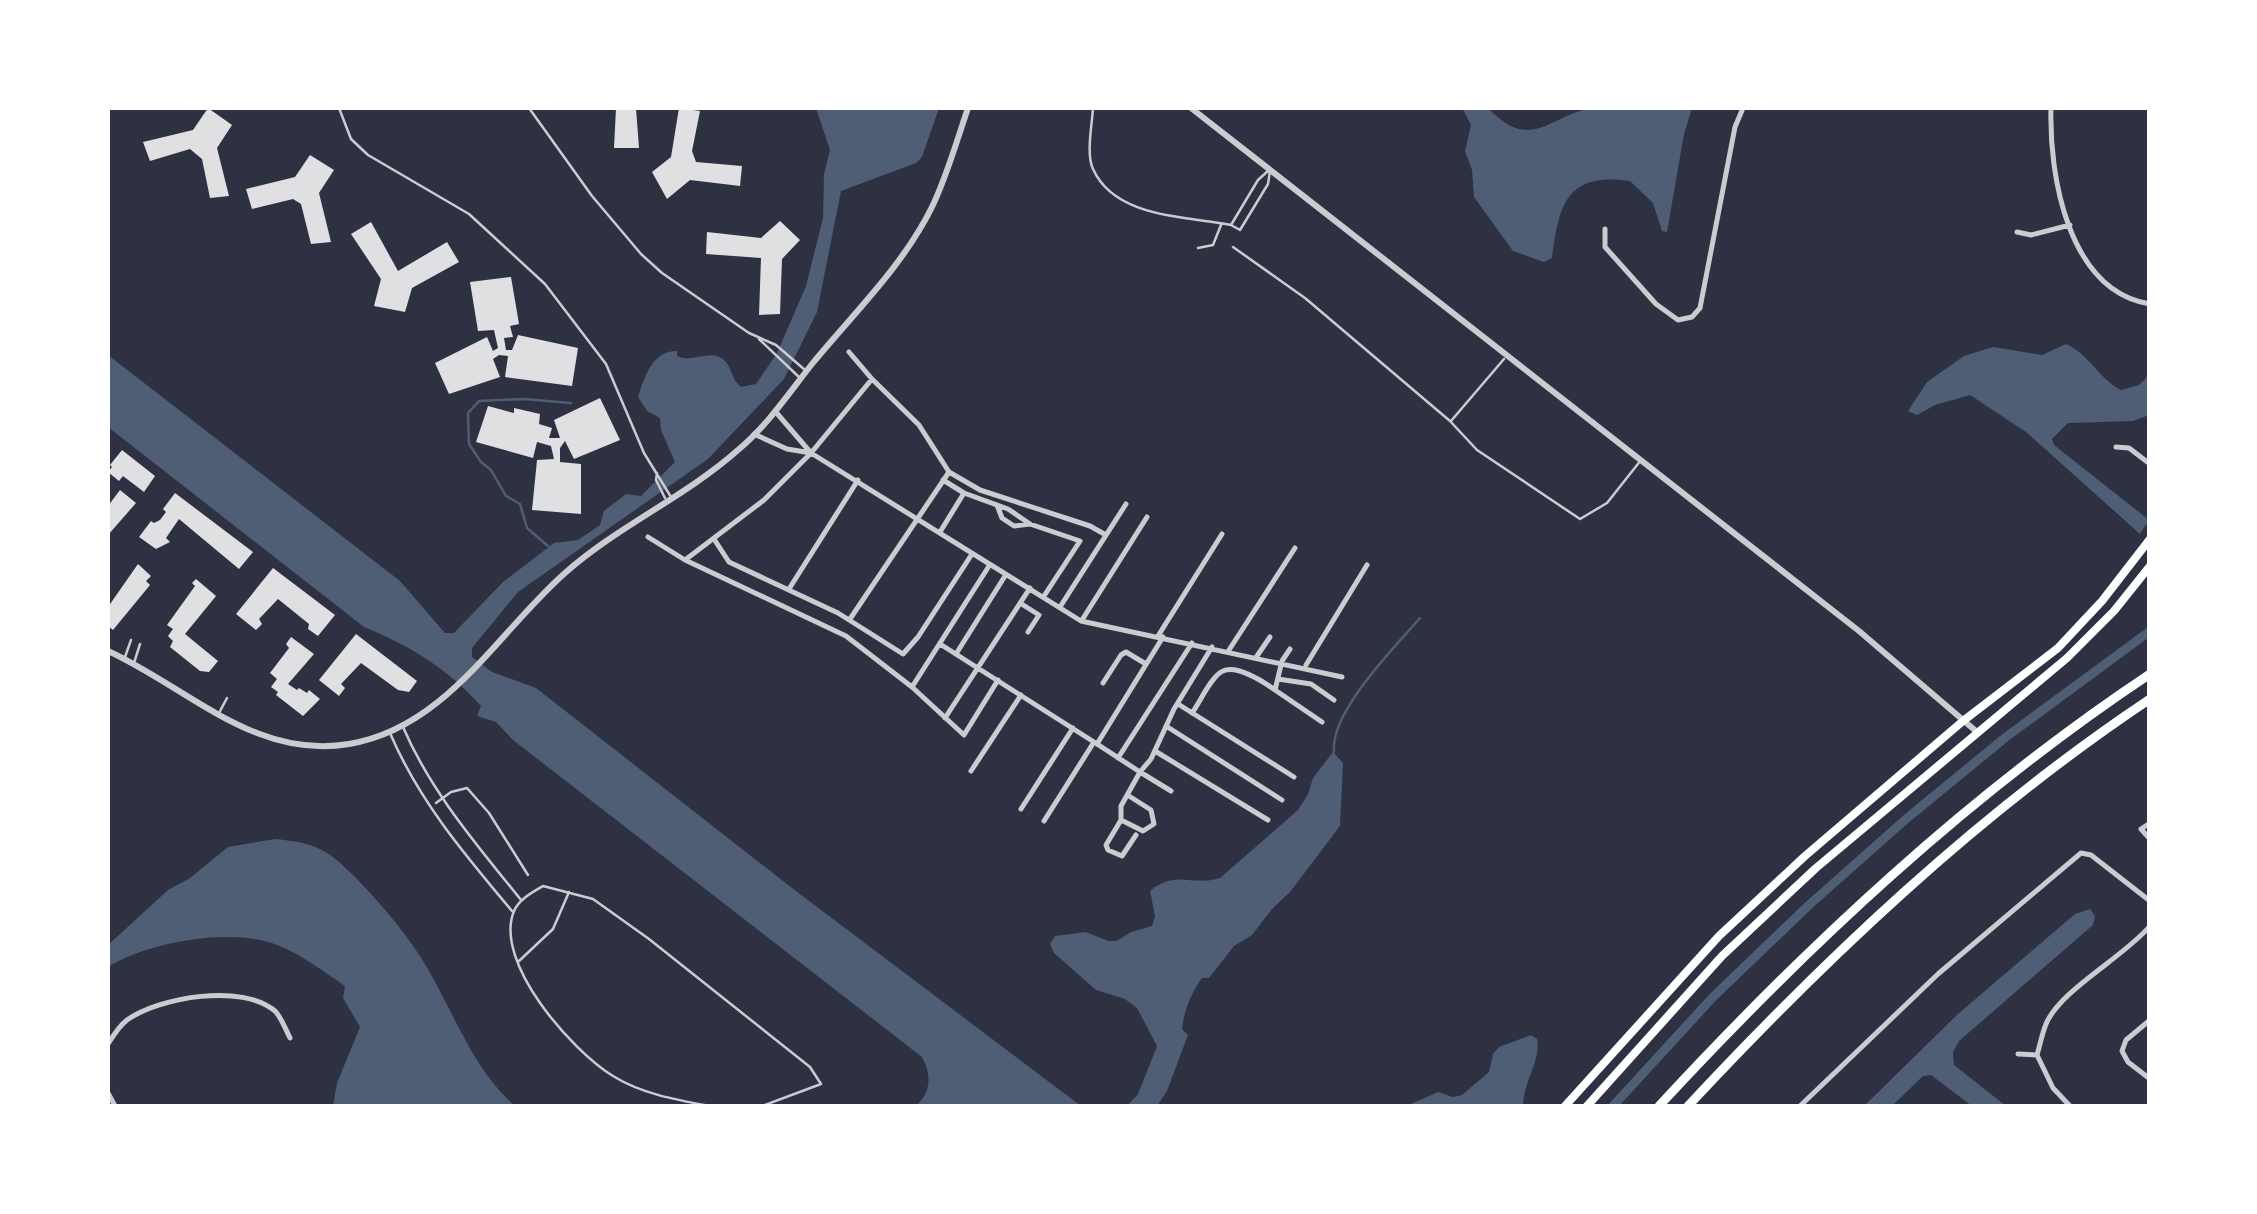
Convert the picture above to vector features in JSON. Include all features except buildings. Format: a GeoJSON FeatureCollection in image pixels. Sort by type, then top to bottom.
{"type":"FeatureCollection","features":[{"type":"Feature","properties":{"kind":"highway"},"geometry":{"type":"LineString","coordinates":[[1659,1106],[1847,916],[1986,797],[2150,674]]}},
{"type":"Feature","properties":{"kind":"highway"},"geometry":{"type":"LineString","coordinates":[[1688,1106],[1746,1043],[1863,930],[1997,812],[2150,699]]}},
{"type":"Feature","properties":{"kind":"main road"},"geometry":{"type":"LineString","coordinates":[[1565,1106],[1719,936],[1805,856],[1964,720],[2068,638],[2150,539]]}},
{"type":"Feature","properties":{"kind":"main road"},"geometry":{"type":"LineString","coordinates":[[1587,1106],[1722,956],[1816,868],[2078,648],[2150,566]]}},
{"type":"Feature","properties":{"kind":"main road"},"geometry":{"type":"LineString","coordinates":[[2068,638],[2078,648]]}},
{"type":"Feature","properties":{"kind":"street"},"geometry":{"type":"LineString","coordinates":[[108,650],[276,743],[350,744],[403,727],[458,685],[566,572],[667,497],[739,450],[775,411],[804,368],[897,263],[932,208],[968,108]]}},
{"type":"Feature","properties":{"kind":"street"},"geometry":{"type":"LineString","coordinates":[[1191,108],[1642,459],[1907,670],[1976,732]]}},
{"type":"Feature","properties":{"kind":"street"},"geometry":{"type":"LineString","coordinates":[[1605,229],[1606,247],[1656,304],[1678,320],[1692,316],[1700,308],[1735,126],[1743,108]]}},
{"type":"Feature","properties":{"kind":"street"},"geometry":{"type":"LineString","coordinates":[[2051,108],[2050,140],[2081,255],[2096,276],[2113,290],[2136,302],[2150,304]]}},
{"type":"Feature","properties":{"kind":"street"},"geometry":{"type":"LineString","coordinates":[[2017,232],[2031,234],[2070,225]]}},
{"type":"Feature","properties":{"kind":"street"},"geometry":{"type":"LineString","coordinates":[[849,352],[872,380],[919,424],[948,472],[980,490],[1090,526],[1106,535]]}},
{"type":"Feature","properties":{"kind":"street"},"geometry":{"type":"LineString","coordinates":[[685,560],[764,500],[811,453],[872,380]]}},
{"type":"Feature","properties":{"kind":"street"},"geometry":{"type":"LineString","coordinates":[[775,411],[811,453]]}},
{"type":"Feature","properties":{"kind":"street"},"geometry":{"type":"LineString","coordinates":[[754,434],[787,449],[811,453],[1081,621],[1342,676]]}},
{"type":"Feature","properties":{"kind":"street"},"geometry":{"type":"LineString","coordinates":[[787,449],[798,434]]}},
{"type":"Feature","properties":{"kind":"street"},"geometry":{"type":"LineString","coordinates":[[2116,447],[2129,448],[2150,464]]}},
{"type":"Feature","properties":{"kind":"street"},"geometry":{"type":"LineString","coordinates":[[850,619],[948,472]]}},
{"type":"Feature","properties":{"kind":"street"},"geometry":{"type":"LineString","coordinates":[[789,589],[858,480]]}},
{"type":"Feature","properties":{"kind":"street"},"geometry":{"type":"LineString","coordinates":[[943,480],[1030,524],[1080,541]]}},
{"type":"Feature","properties":{"kind":"street"},"geometry":{"type":"LineString","coordinates":[[940,532],[964,493]]}},
{"type":"Feature","properties":{"kind":"street"},"geometry":{"type":"LineString","coordinates":[[1060,607],[1126,504]]}},
{"type":"Feature","properties":{"kind":"street"},"geometry":{"type":"LineString","coordinates":[[997,505],[1007,522],[1014,526],[1030,524]]}},
{"type":"Feature","properties":{"kind":"street"},"geometry":{"type":"LineString","coordinates":[[1081,621],[1147,517]]}},
{"type":"Feature","properties":{"kind":"street"},"geometry":{"type":"LineString","coordinates":[[1044,596],[1090,526]]}},
{"type":"Feature","properties":{"kind":"street"},"geometry":{"type":"LineString","coordinates":[[1044,820],[1146,664],[1222,534]]}},
{"type":"Feature","properties":{"kind":"street"},"geometry":{"type":"LineString","coordinates":[[648,537],[685,560],[846,636],[912,687],[964,735],[998,680]]}},
{"type":"Feature","properties":{"kind":"street"},"geometry":{"type":"LineString","coordinates":[[714,538],[729,562],[850,619],[903,654],[918,638],[972,554]]}},
{"type":"Feature","properties":{"kind":"street"},"geometry":{"type":"LineString","coordinates":[[1229,650],[1295,548]]}},
{"type":"Feature","properties":{"kind":"street"},"geometry":{"type":"LineString","coordinates":[[1305,666],[1367,565]]}},
{"type":"Feature","properties":{"kind":"street"},"geometry":{"type":"LineString","coordinates":[[912,687],[989,566]]}},
{"type":"Feature","properties":{"kind":"street"},"geometry":{"type":"LineString","coordinates":[[956,654],[1006,574]]}},
{"type":"Feature","properties":{"kind":"street"},"geometry":{"type":"LineString","coordinates":[[946,718],[1030,588]]}},
{"type":"Feature","properties":{"kind":"street"},"geometry":{"type":"LineString","coordinates":[[1020,603],[1039,615],[1028,632]]}},
{"type":"Feature","properties":{"kind":"street"},"geometry":{"type":"LineString","coordinates":[[1257,656],[1270,636]]}},
{"type":"Feature","properties":{"kind":"street"},"geometry":{"type":"LineString","coordinates":[[1118,758],[1192,643]]}},
{"type":"Feature","properties":{"kind":"street"},"geometry":{"type":"LineString","coordinates":[[940,644],[1170,791]]}},
{"type":"Feature","properties":{"kind":"street"},"geometry":{"type":"LineString","coordinates":[[1136,836],[1122,856],[1106,845],[1121,820],[1121,806],[1212,647]]}},
{"type":"Feature","properties":{"kind":"street"},"geometry":{"type":"LineString","coordinates":[[1275,690],[1282,662],[1290,649]]}},
{"type":"Feature","properties":{"kind":"street"},"geometry":{"type":"LineString","coordinates":[[1103,684],[1121,654],[1126,652],[1146,664]]}},
{"type":"Feature","properties":{"kind":"street"},"geometry":{"type":"LineString","coordinates":[[1192,713],[1220,672],[1228,669],[1260,679],[1322,722]]}},
{"type":"Feature","properties":{"kind":"street"},"geometry":{"type":"LineString","coordinates":[[1278,679],[1311,684],[1334,700]]}},
{"type":"Feature","properties":{"kind":"street"},"geometry":{"type":"LineString","coordinates":[[972,771],[1021,695]]}},
{"type":"Feature","properties":{"kind":"street"},"geometry":{"type":"LineString","coordinates":[[1178,704],[1294,778]]}},
{"type":"Feature","properties":{"kind":"street"},"geometry":{"type":"LineString","coordinates":[[1166,726],[1282,800]]}},
{"type":"Feature","properties":{"kind":"street"},"geometry":{"type":"LineString","coordinates":[[1021,808],[1073,728]]}},
{"type":"Feature","properties":{"kind":"street"},"geometry":{"type":"LineString","coordinates":[[1155,751],[1268,820]]}},
{"type":"Feature","properties":{"kind":"street"},"geometry":{"type":"LineString","coordinates":[[1121,820],[1142,830],[1154,824],[1151,810],[1129,796]]}},
{"type":"Feature","properties":{"kind":"street"},"geometry":{"type":"LineString","coordinates":[[2150,823],[2141,829],[2150,839]]}},
{"type":"Feature","properties":{"kind":"street"},"geometry":{"type":"LineString","coordinates":[[1800,1106],[1938,974],[2081,853],[2091,855],[2150,901]]}},
{"type":"Feature","properties":{"kind":"street"},"geometry":{"type":"LineString","coordinates":[[2070,1106],[2052,1088],[2037,1055],[2046,1022],[2058,1005],[2150,926]]}},
{"type":"Feature","properties":{"kind":"street"},"geometry":{"type":"LineString","coordinates":[[108,1044],[125,1021],[149,1010],[224,994],[248,997],[276,1012],[290,1038]]}},
{"type":"Feature","properties":{"kind":"street"},"geometry":{"type":"LineString","coordinates":[[2150,1020],[2126,1040],[2122,1051],[2128,1062],[2150,1079]]}},
{"type":"Feature","properties":{"kind":"street"},"geometry":{"type":"LineString","coordinates":[[2018,1054],[2037,1055]]}},
{"type":"Feature","properties":{"kind":"street"},"geometry":{"type":"LineString","coordinates":[[108,1094],[114,1106]]}},
{"type":"Feature","properties":{"kind":"lane"},"geometry":{"type":"LineString","coordinates":[[339,108],[352,139],[368,156],[469,214],[545,284],[606,364],[667,497]]}},
{"type":"Feature","properties":{"kind":"lane"},"geometry":{"type":"LineString","coordinates":[[529,108],[592,196],[641,254],[804,368]]}},
{"type":"Feature","properties":{"kind":"lane"},"geometry":{"type":"LineString","coordinates":[[1093,108],[1091,166],[1109,193],[1135,208],[1222,223],[1240,230],[1268,184],[1270,170]]}},
{"type":"Feature","properties":{"kind":"lane"},"geometry":{"type":"LineString","coordinates":[[1231,225],[1258,180],[1270,170]]}},
{"type":"Feature","properties":{"kind":"lane"},"geometry":{"type":"LineString","coordinates":[[1198,248],[1212,245],[1222,223]]}},
{"type":"Feature","properties":{"kind":"lane"},"geometry":{"type":"LineString","coordinates":[[1233,248],[1294,290],[1450,421],[1477,450],[1580,519],[1607,503],[1642,459]]}},
{"type":"Feature","properties":{"kind":"lane"},"geometry":{"type":"LineString","coordinates":[[758,338],[798,376]]}},
{"type":"Feature","properties":{"kind":"lane"},"geometry":{"type":"LineString","coordinates":[[1450,421],[1508,354]]}},
{"type":"Feature","properties":{"kind":"lane"},"geometry":{"type":"LineString","coordinates":[[124,658],[131,640]]}},
{"type":"Feature","properties":{"kind":"lane"},"geometry":{"type":"LineString","coordinates":[[134,664],[140,644]]}},
{"type":"Feature","properties":{"kind":"lane"},"geometry":{"type":"LineString","coordinates":[[218,714],[227,698]]}},
{"type":"Feature","properties":{"kind":"lane"},"geometry":{"type":"LineString","coordinates":[[403,727],[417,760],[442,799],[522,901]]}},
{"type":"Feature","properties":{"kind":"lane"},"geometry":{"type":"LineString","coordinates":[[389,732],[429,807],[514,913]]}},
{"type":"Feature","properties":{"kind":"lane"},"geometry":{"type":"LineString","coordinates":[[436,803],[451,792],[467,788],[489,813],[528,876]]}},
{"type":"Feature","properties":{"kind":"lane"},"geometry":{"type":"LineString","coordinates":[[710,1106],[665,1098],[612,1076],[554,1025],[518,962],[510,935],[514,913],[522,901],[544,886],[593,899],[810,1067],[822,1084],[762,1106]]}},
{"type":"Feature","properties":{"kind":"lane"},"geometry":{"type":"LineString","coordinates":[[518,962],[553,929],[570,891]]}},
{"type":"Feature","properties":{"kind":"water"},"geometry":{"type":"Polygon","coordinates":[[[816,108],[939,108],[922,157],[916,163],[841,191],[817,312],[784,379],[708,459],[518,592],[472,648],[472,657],[492,672],[536,688],[1081,1106],[916,1106],[928,1083],[922,1057],[513,740],[496,722],[477,716],[481,706],[441,669],[364,627],[108,427],[108,355],[400,581],[445,633],[454,633],[503,582],[554,543],[578,540],[600,525],[604,511],[626,494],[641,496],[675,462],[660,418],[647,411],[638,397],[647,373],[661,355],[677,351],[677,356],[683,358],[718,357],[727,363],[741,387],[756,384],[777,353],[806,286],[823,218],[824,174],[830,150],[816,108]]]}},
{"type":"Feature","properties":{"kind":"water"},"geometry":{"type":"Polygon","coordinates":[[[1462,108],[1488,108],[1515,128],[1527,130],[1591,108],[1692,108],[1667,232],[1662,231],[1653,203],[1630,181],[1592,182],[1579,187],[1563,208],[1552,258],[1544,262],[1513,251],[1474,197],[1472,170],[1465,151],[1471,125],[1462,108]]]}},
{"type":"Feature","properties":{"kind":"water"},"geometry":{"type":"Polygon","coordinates":[[[2066,344],[2121,390],[2139,385],[2149,375],[2149,415],[2133,421],[2068,423],[2052,439],[2054,445],[2149,520],[2140,534],[2026,432],[1970,395],[1935,405],[1917,415],[1908,411],[1927,382],[1964,356],[1993,347],[2042,355],[2066,344]]]}},
{"type":"Feature","properties":{"kind":"water"},"geometry":{"type":"Polygon","coordinates":[[[1333,752],[1343,763],[1340,826],[1252,935],[1234,946],[1209,978],[1202,978],[1198,984],[1183,1022],[1182,1029],[1188,1035],[1167,1091],[1157,1106],[1127,1106],[1138,1094],[1157,1046],[1137,1008],[1125,999],[1096,990],[1054,953],[1050,944],[1055,936],[1086,932],[1117,941],[1152,926],[1155,916],[1150,891],[1168,881],[1220,878],[1298,810],[1313,778],[1333,752]]]}},
{"type":"Feature","properties":{"kind":"water"},"geometry":{"type":"Polygon","coordinates":[[[275,839],[311,845],[329,854],[376,899],[420,956],[488,1076],[515,1106],[333,1106],[337,1083],[360,1027],[343,998],[345,986],[277,945],[214,937],[145,950],[108,967],[108,945],[168,890],[190,878],[228,847],[275,839]]]}},
{"type":"Feature","properties":{"kind":"water"},"geometry":{"type":"Polygon","coordinates":[[[2090,909],[2095,916],[2093,925],[1959,1041],[1953,1052],[1954,1065],[2006,1106],[1972,1106],[1931,1075],[1923,1076],[1892,1106],[1864,1106],[1958,1014],[2075,914],[2090,909]]]}},
{"type":"Feature","properties":{"kind":"water"},"geometry":{"type":"Polygon","coordinates":[[[1531,1035],[1537,1039],[1538,1047],[1523,1106],[1406,1106],[1438,1092],[1453,1097],[1462,1095],[1489,1072],[1499,1047],[1531,1035]]]}},
{"type":"Feature","properties":{"kind":"waterway"},"geometry":{"type":"LineString","coordinates":[[548,546],[527,528],[520,504],[506,496],[469,444],[468,413],[479,401],[571,403]]}},
{"type":"Feature","properties":{"kind":"waterway"},"geometry":{"type":"LineString","coordinates":[[1334,752],[1335,736],[1353,700],[1420,618]]}},
{"type":"Feature","properties":{"kind":"waterway"},"geometry":{"type":"LineString","coordinates":[[1613,1106],[1713,997],[1906,819],[2006,737],[2150,631]]}}]}
